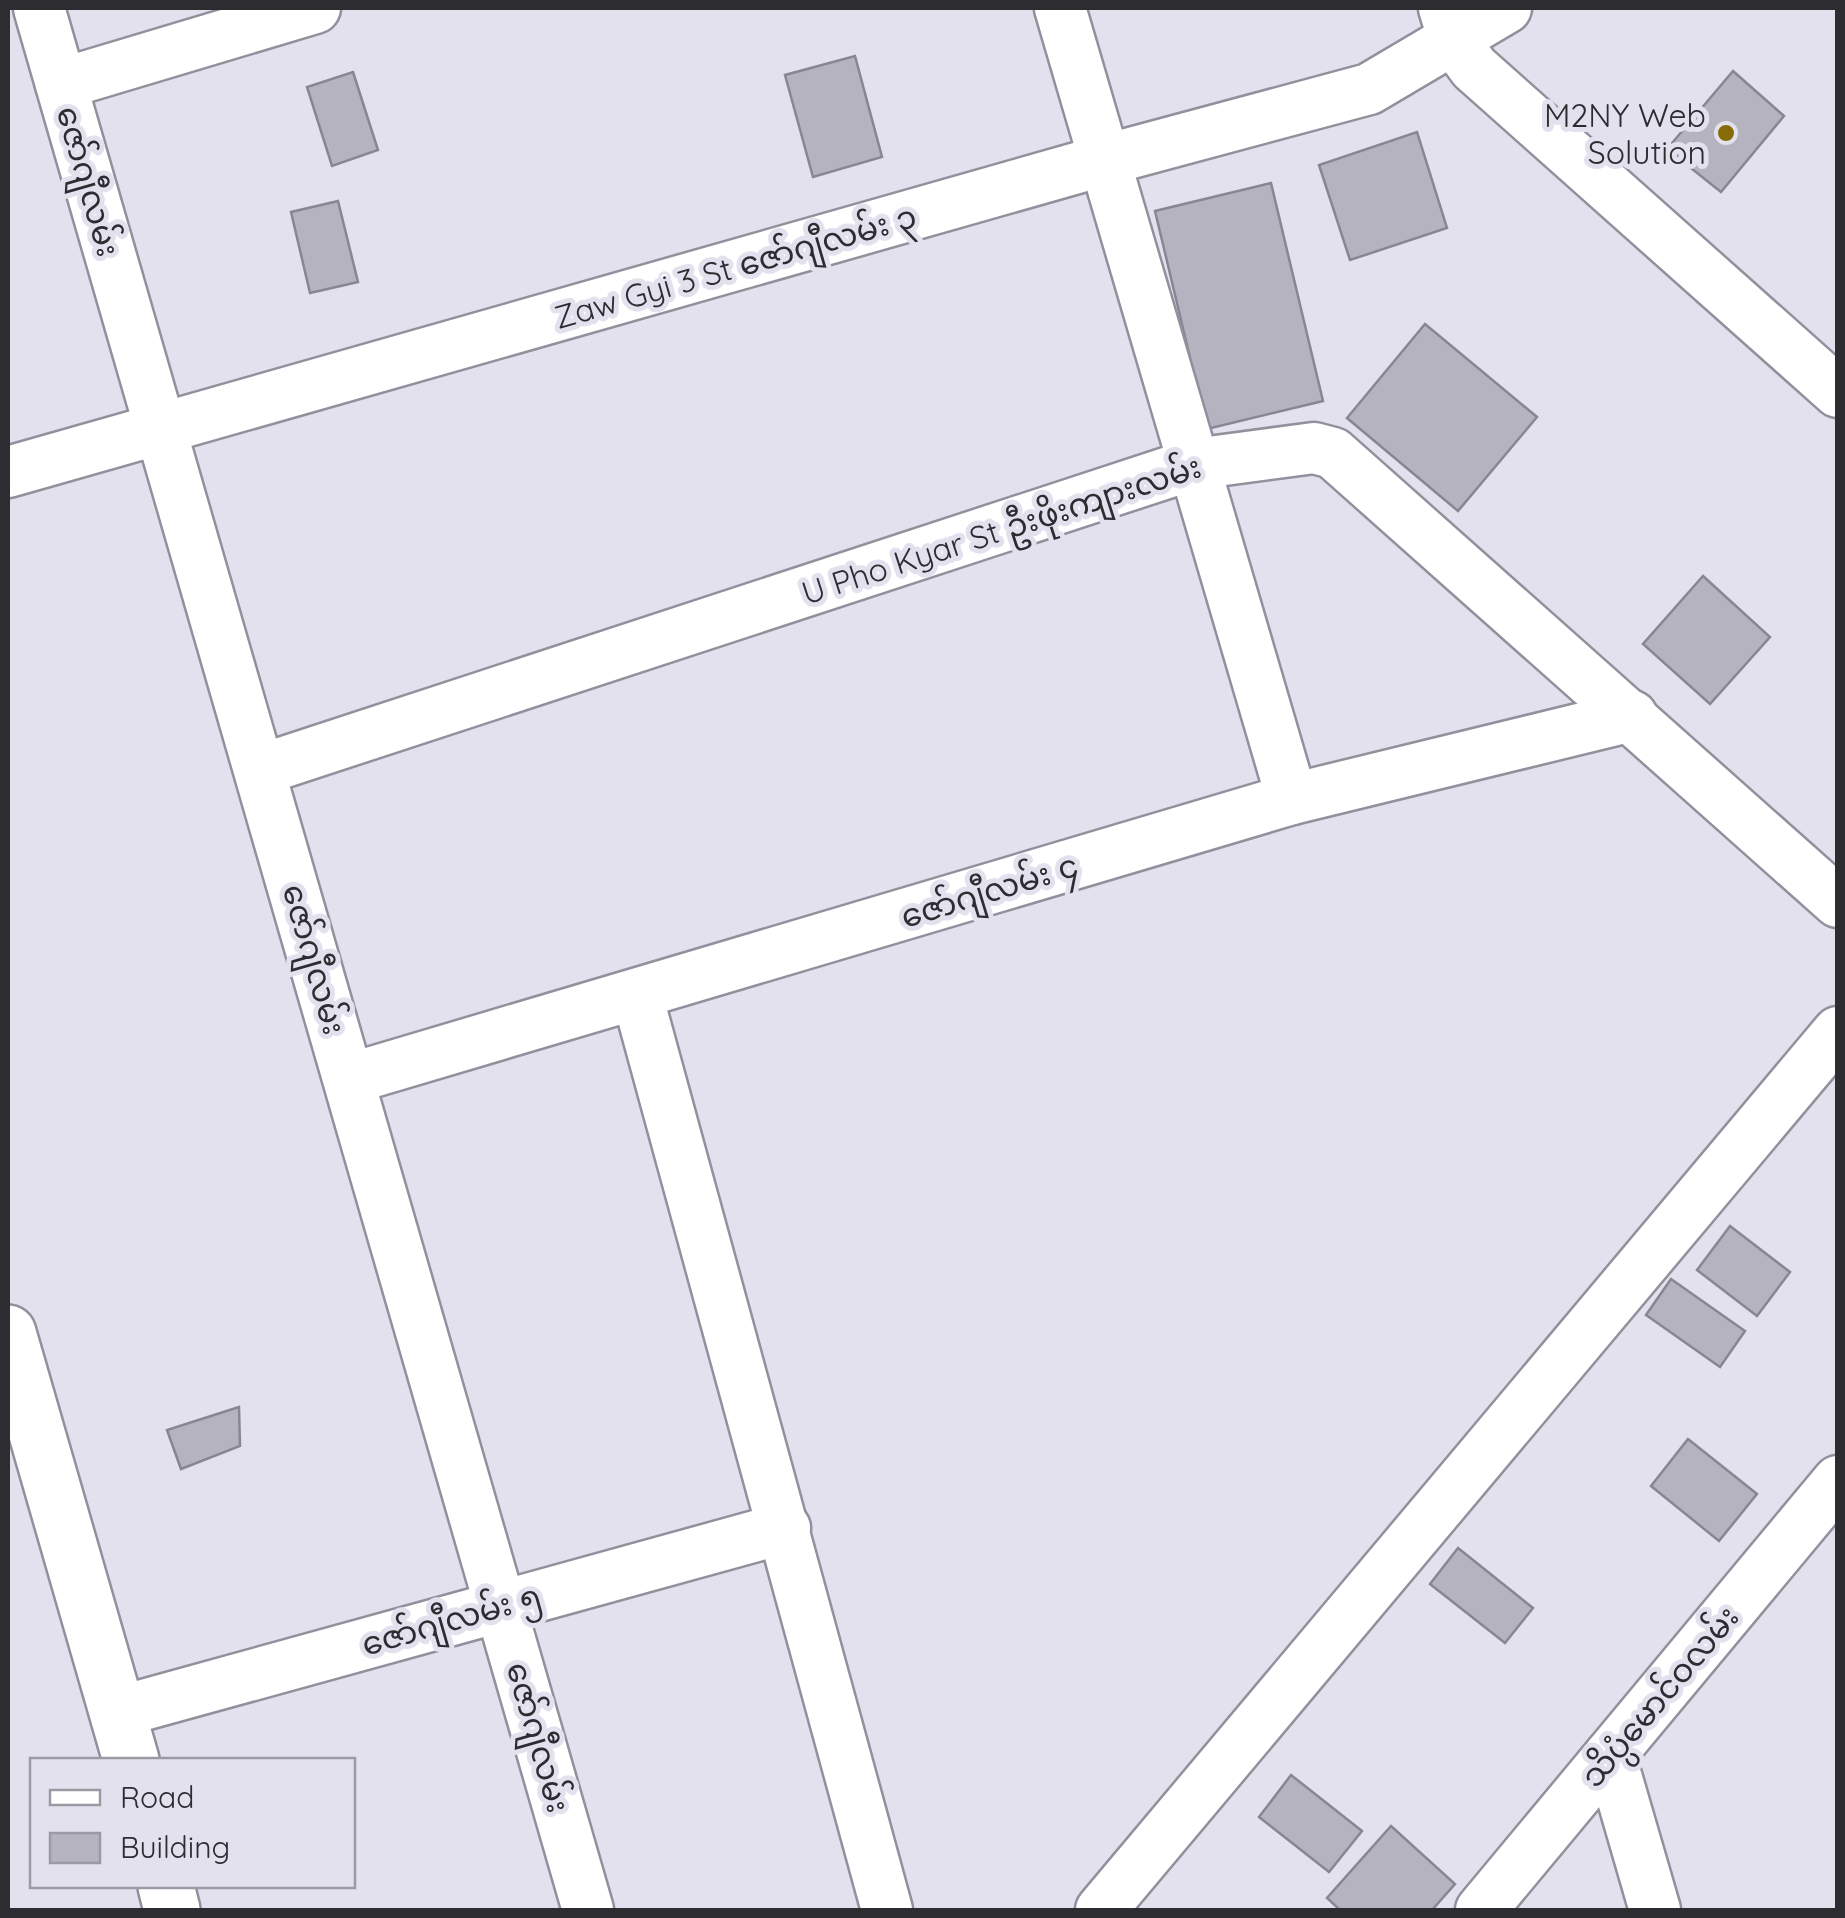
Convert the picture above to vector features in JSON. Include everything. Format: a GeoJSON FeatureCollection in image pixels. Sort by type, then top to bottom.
{"type":"FeatureCollection","features":[{"type":"Feature","properties":{"kind":"street","name":"ဇော်ဂျီလမ်း"},"geometry":{"type":"LineString","coordinates":[[40,8],[588,1910]]}},
{"type":"Feature","properties":{"kind":"street"},"geometry":{"type":"LineString","coordinates":[[62,84],[315,8]]}},
{"type":"Feature","properties":{"kind":"street"},"geometry":{"type":"LineString","coordinates":[[1060,8],[1292,799]]}},
{"type":"Feature","properties":{"kind":"street","name":"Zaw Gyi 3 St ဇော်ဂျီလမ်း ၃"},"geometry":{"type":"LineString","coordinates":[[8,472],[1105,160],[1369,90],[1449,24],[1506,8]]}},
{"type":"Feature","properties":{"kind":"street"},"geometry":{"type":"LineString","coordinates":[[1449,24],[1474,68],[1838,392]]}},
{"type":"Feature","properties":{"kind":"street","name":"U Pho Kyar St ဦးဖိုးကျားလမ်း"},"geometry":{"type":"LineString","coordinates":[[260,770],[1194,464],[1314,448],[1334,453],[1838,902]]}},
{"type":"Feature","properties":{"kind":"street","name":"ဇော်ဂျီလမ်း ၄"},"geometry":{"type":"LineString","coordinates":[[350,1079],[1292,799],[1632,716]]}},
{"type":"Feature","properties":{"kind":"street"},"geometry":{"type":"LineString","coordinates":[[637,995],[887,1910]]}},
{"type":"Feature","properties":{"kind":"street"},"geometry":{"type":"LineString","coordinates":[[1102,1910],[1838,1032]]}},
{"type":"Feature","properties":{"kind":"street"},"geometry":{"type":"LineString","coordinates":[[8,1332],[124,1736]]}},
{"type":"Feature","properties":{"kind":"street","name":"သိပ္ပံမောင်ဝလမ်း"},"geometry":{"type":"LineString","coordinates":[[1482,1910],[1838,1481]]}},
{"type":"Feature","properties":{"kind":"street","name":"ဇော်ဂျီလမ်း ၅"},"geometry":{"type":"LineString","coordinates":[[124,1736],[501,1604],[785,1528]]}},
{"type":"Feature","properties":{"kind":"street"},"geometry":{"type":"LineString","coordinates":[[1610,1756],[1655,1910]]}},
{"type":"Feature","properties":{"kind":"building"},"geometry":{"type":"Polygon","coordinates":[[[855,56],[882,157],[813,177],[785,75],[855,56]]]}},
{"type":"Feature","properties":{"kind":"building","name":"M2NY Web Solution"},"geometry":{"type":"Polygon","coordinates":[[[1733,71],[1784,116],[1721,192],[1667,149],[1733,71]]]}},
{"type":"Feature","properties":{"kind":"building"},"geometry":{"type":"Polygon","coordinates":[[[353,72],[378,150],[332,166],[307,87],[353,72]]]}},
{"type":"Feature","properties":{"kind":"building"},"geometry":{"type":"Polygon","coordinates":[[[1417,132],[1447,228],[1350,260],[1319,165],[1417,132]]]}},
{"type":"Feature","properties":{"kind":"building"},"geometry":{"type":"Polygon","coordinates":[[[1271,183],[1323,401],[1207,429],[1155,211],[1271,183]]]}},
{"type":"Feature","properties":{"kind":"building"},"geometry":{"type":"Polygon","coordinates":[[[338,201],[358,282],[310,293],[291,212],[338,201]]]}},
{"type":"Feature","properties":{"kind":"building"},"geometry":{"type":"Polygon","coordinates":[[[1425,324],[1537,417],[1458,511],[1347,418],[1425,324]]]}},
{"type":"Feature","properties":{"kind":"building"},"geometry":{"type":"Polygon","coordinates":[[[1703,576],[1770,637],[1710,704],[1643,644],[1703,576]]]}},
{"type":"Feature","properties":{"kind":"building"},"geometry":{"type":"Polygon","coordinates":[[[1730,1226],[1790,1272],[1757,1316],[1697,1270],[1730,1226]]]}},
{"type":"Feature","properties":{"kind":"building"},"geometry":{"type":"Polygon","coordinates":[[[1671,1279],[1745,1331],[1720,1367],[1646,1315],[1671,1279]]]}},
{"type":"Feature","properties":{"kind":"building"},"geometry":{"type":"Polygon","coordinates":[[[239,1407],[240,1446],[181,1469],[167,1430],[239,1407]]]}},
{"type":"Feature","properties":{"kind":"building"},"geometry":{"type":"Polygon","coordinates":[[[1688,1439],[1757,1494],[1719,1541],[1651,1486],[1688,1439]]]}},
{"type":"Feature","properties":{"kind":"building"},"geometry":{"type":"Polygon","coordinates":[[[1458,1548],[1533,1608],[1505,1643],[1430,1584],[1458,1548]]]}},
{"type":"Feature","properties":{"kind":"building"},"geometry":{"type":"Polygon","coordinates":[[[1291,1775],[1362,1831],[1329,1872],[1259,1817],[1291,1775]]]}},
{"type":"Feature","properties":{"kind":"building"},"geometry":{"type":"Polygon","coordinates":[[[1391,1826],[1455,1884],[1432,1910],[1340,1910],[1327,1898],[1391,1826]]]}},
{"type":"Feature","properties":{"kind":"place","name":"M2NY Web Solution"},"geometry":{"type":"Point","coordinates":[1726,133]}}]}
